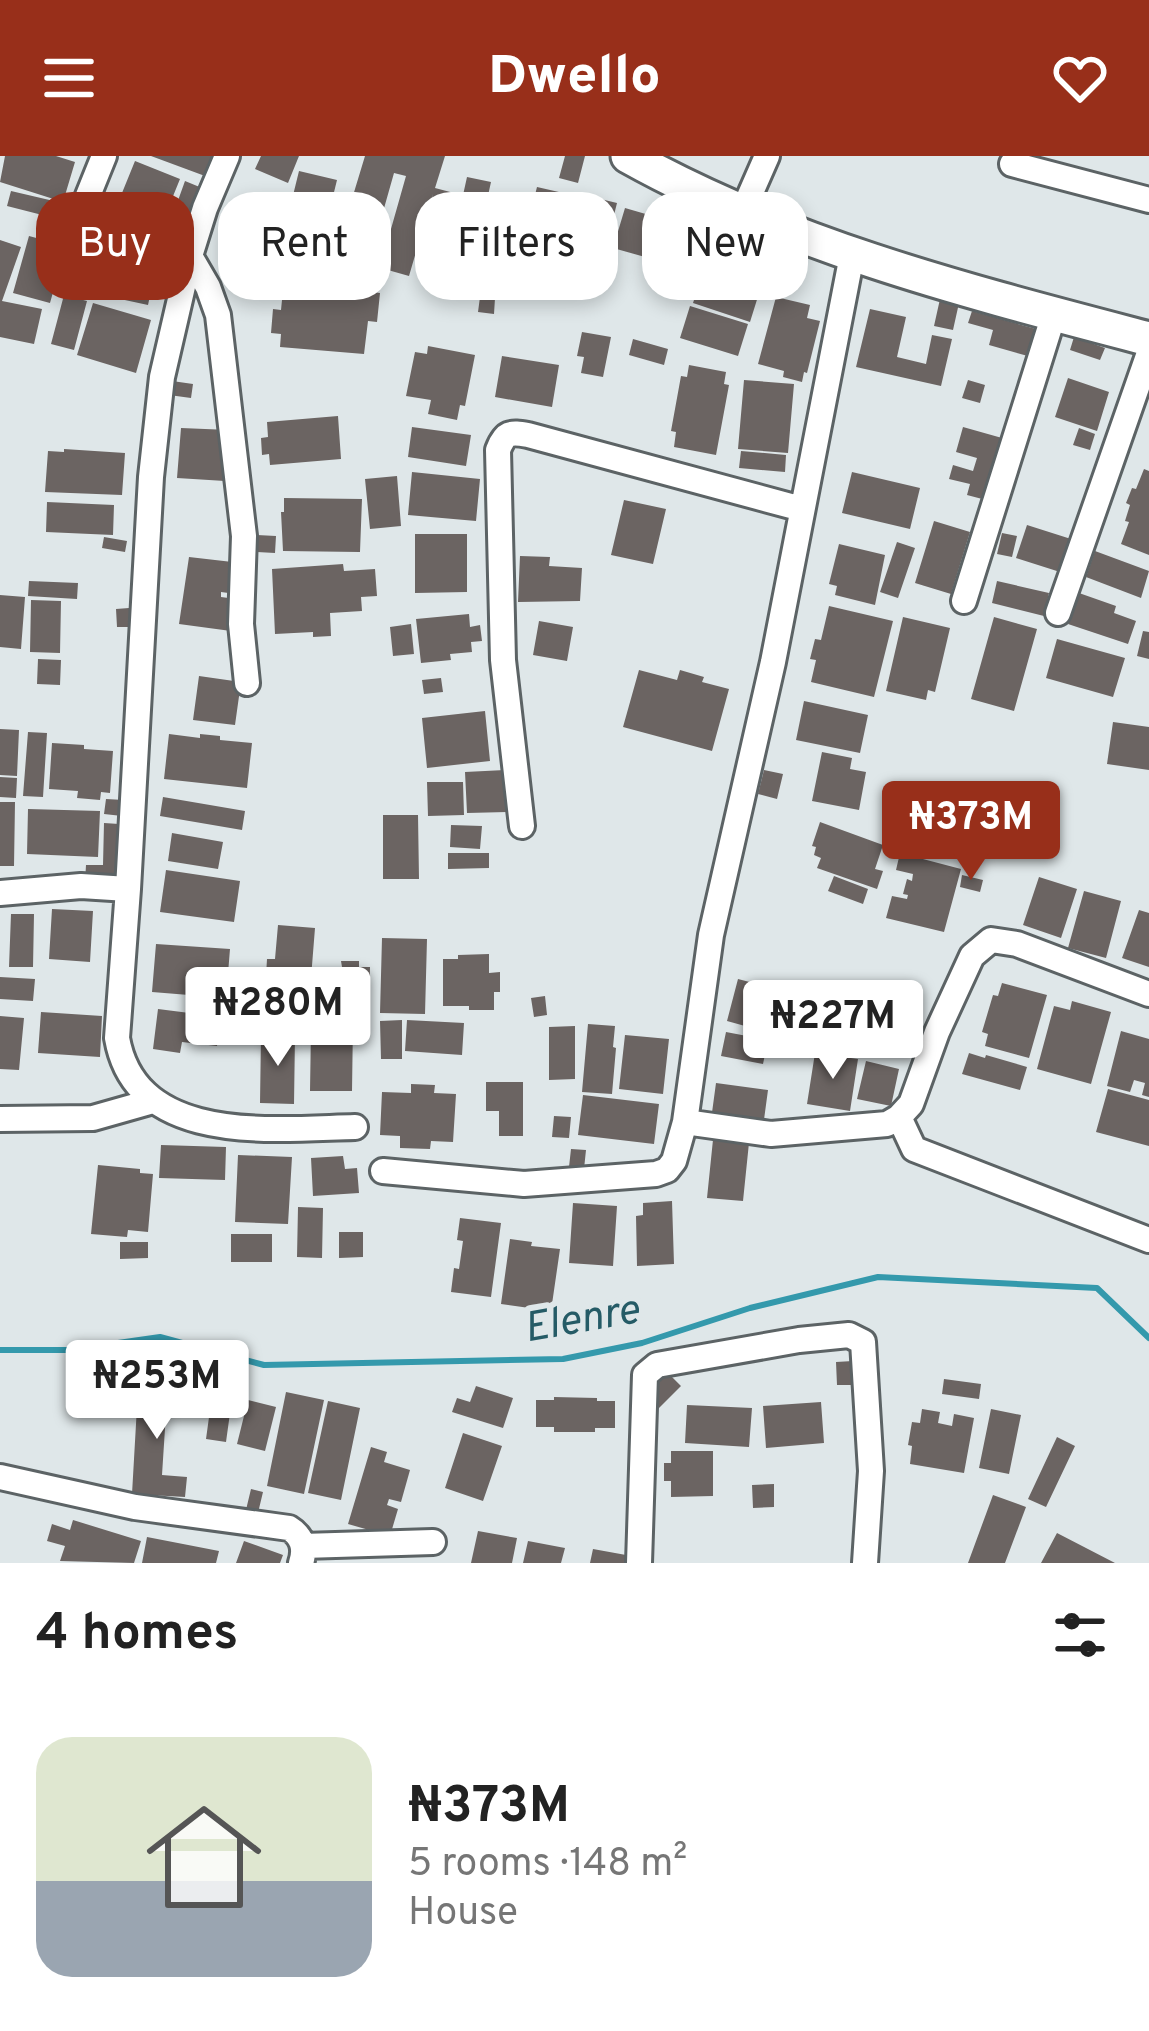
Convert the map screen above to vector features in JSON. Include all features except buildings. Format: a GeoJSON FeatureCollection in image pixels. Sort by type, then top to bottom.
{"type":"FeatureCollection","features":[{"type":"Feature","properties":{"kind":"street"},"geometry":{"type":"LineString","coordinates":[[89,192],[104,156]]}},
{"type":"Feature","properties":{"kind":"street"},"geometry":{"type":"LineString","coordinates":[[194,243],[227,156]]}},
{"type":"Feature","properties":{"kind":"street"},"geometry":{"type":"LineString","coordinates":[[628,156],[695,192]]}},
{"type":"Feature","properties":{"kind":"street"},"geometry":{"type":"LineString","coordinates":[[751,192],[767,156]]}},
{"type":"Feature","properties":{"kind":"street"},"geometry":{"type":"LineString","coordinates":[[987,156],[1149,200]]}},
{"type":"Feature","properties":{"kind":"street"},"geometry":{"type":"LineString","coordinates":[[808,238],[852,255],[1149,339]]}},
{"type":"Feature","properties":{"kind":"street"},"geometry":{"type":"LineString","coordinates":[[383,1171],[524,1184],[656,1174],[674,1161],[685,1122],[711,934],[772,662],[852,255]]}},
{"type":"Feature","properties":{"kind":"street"},"geometry":{"type":"LineString","coordinates":[[194,263],[218,315],[244,536],[241,624],[248,683]]}},
{"type":"Feature","properties":{"kind":"street"},"geometry":{"type":"LineString","coordinates":[[179,300],[161,377],[151,477],[117,1037],[120,1055],[153,1102],[192,1120],[254,1129],[355,1127]]}},
{"type":"Feature","properties":{"kind":"street"},"geometry":{"type":"LineString","coordinates":[[964,602],[1054,314]]}},
{"type":"Feature","properties":{"kind":"street"},"geometry":{"type":"LineString","coordinates":[[1058,613],[1149,353]]}},
{"type":"Feature","properties":{"kind":"street"},"geometry":{"type":"LineString","coordinates":[[522,826],[503,660],[497,450],[506,434],[528,435],[802,509]]}},
{"type":"Feature","properties":{"kind":"street"},"geometry":{"type":"LineString","coordinates":[[0,893],[45,887],[128,889]]}},
{"type":"Feature","properties":{"kind":"street"},"geometry":{"type":"LineString","coordinates":[[685,1122],[771,1134],[887,1124],[899,1117],[911,1104],[972,956],[991,940],[1017,944],[1149,994]]}},
{"type":"Feature","properties":{"kind":"street"},"geometry":{"type":"LineString","coordinates":[[0,1119],[80,1120],[153,1102]]}},
{"type":"Feature","properties":{"kind":"street"},"geometry":{"type":"LineString","coordinates":[[899,1117],[914,1149],[1149,1240]]}},
{"type":"Feature","properties":{"kind":"street"},"geometry":{"type":"LineString","coordinates":[[639,1563],[645,1375],[650,1369],[849,1334],[862,1342],[871,1471],[865,1563]]}},
{"type":"Feature","properties":{"kind":"street"},"geometry":{"type":"LineString","coordinates":[[0,1477],[135,1507],[290,1528],[298,1533],[302,1555],[434,1542]]}},
{"type":"Feature","properties":{"kind":"waterway","name":"Elenre"},"geometry":{"type":"LineString","coordinates":[[0,1350],[69,1350],[160,1337],[264,1365],[563,1359],[642,1343],[750,1308],[878,1277],[1097,1288],[1149,1338]]}}]}
